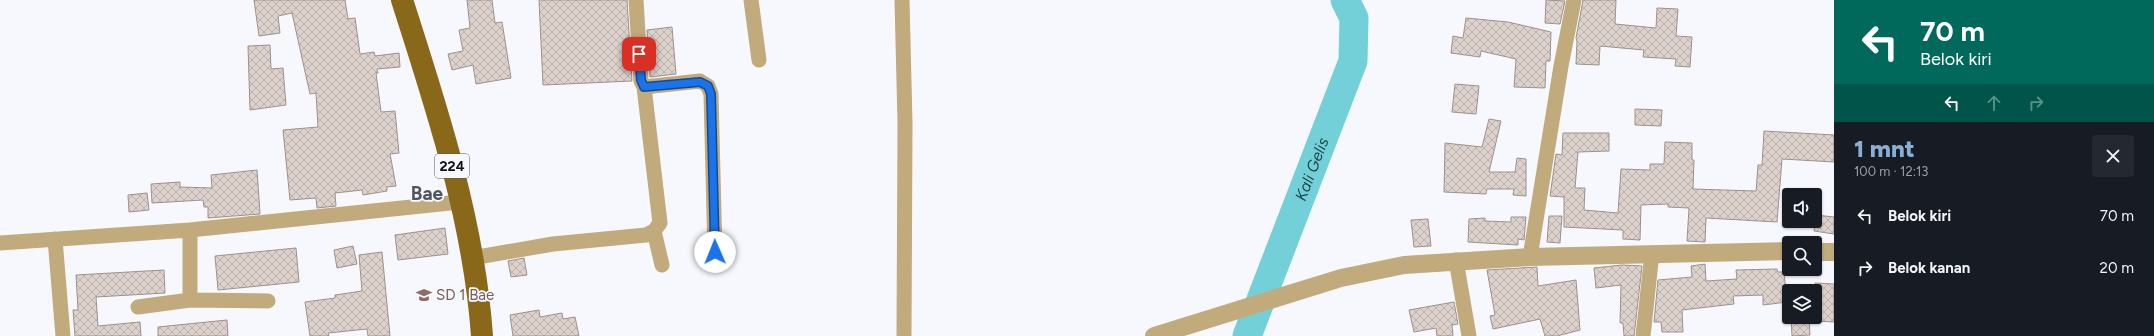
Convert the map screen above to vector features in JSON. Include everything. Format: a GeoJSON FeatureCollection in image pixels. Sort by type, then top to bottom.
{"type":"FeatureCollection","features":[{"type":"Feature","properties":{"kind":"main road","name":"224"},"geometry":{"type":"LineString","coordinates":[[402,0],[434,103],[460,202],[472,258],[482,336]]}},
{"type":"Feature","properties":{"kind":"street"},"geometry":{"type":"LineString","coordinates":[[472,258],[553,244],[646,235],[654,231],[660,222],[644,87],[641,80],[636,0]]}},
{"type":"Feature","properties":{"kind":"street"},"geometry":{"type":"LineString","coordinates":[[751,0],[759,60]]}},
{"type":"Feature","properties":{"kind":"street"},"geometry":{"type":"LineString","coordinates":[[902,0],[905,123],[904,336]]}},
{"type":"Feature","properties":{"kind":"street"},"geometry":{"type":"LineString","coordinates":[[1530,257],[1561,66],[1574,0]]}},
{"type":"Feature","properties":{"kind":"street"},"geometry":{"type":"LineString","coordinates":[[644,87],[693,81],[706,83],[708,86],[712,104],[715,252]]}},
{"type":"Feature","properties":{"kind":"street"},"geometry":{"type":"LineString","coordinates":[[0,243],[190,230],[460,202]]}},
{"type":"Feature","properties":{"kind":"street"},"geometry":{"type":"LineString","coordinates":[[190,230],[190,300]]}},
{"type":"Feature","properties":{"kind":"street"},"geometry":{"type":"LineString","coordinates":[[654,231],[662,265]]}},
{"type":"Feature","properties":{"kind":"street"},"geometry":{"type":"LineString","coordinates":[[55,239],[63,336]]}},
{"type":"Feature","properties":{"kind":"street"},"geometry":{"type":"LineString","coordinates":[[1154,336],[1296,292],[1374,270],[1404,265],[1456,260],[1530,257],[1782,251]]}},
{"type":"Feature","properties":{"kind":"street"},"geometry":{"type":"LineString","coordinates":[[1822,252],[1834,252]]}},
{"type":"Feature","properties":{"kind":"street"},"geometry":{"type":"LineString","coordinates":[[1643,336],[1652,253]]}},
{"type":"Feature","properties":{"kind":"street"},"geometry":{"type":"LineString","coordinates":[[1456,260],[1469,336]]}},
{"type":"Feature","properties":{"kind":"street"},"geometry":{"type":"LineString","coordinates":[[138,307],[190,300],[268,301]]}},
{"type":"Feature","properties":{"kind":"building"},"geometry":{"type":"Polygon","coordinates":[[[254,0],[345,0],[348,19],[355,18],[360,54],[374,52],[375,56],[399,53],[400,67],[377,69],[378,73],[376,73],[381,112],[395,111],[399,153],[390,154],[396,186],[387,187],[387,191],[363,195],[362,190],[335,193],[336,206],[317,208],[316,198],[290,200],[283,130],[318,127],[316,93],[310,94],[292,13],[278,16],[280,33],[259,36],[254,0]]]}},
{"type":"Feature","properties":{"kind":"building"},"geometry":{"type":"Polygon","coordinates":[[[467,0],[492,0],[495,23],[502,22],[511,78],[476,84],[473,65],[452,70],[448,54],[463,51],[459,30],[470,28],[467,0]]]}},
{"type":"Feature","properties":{"kind":"building"},"geometry":{"type":"Polygon","coordinates":[[[539,0],[627,0],[632,81],[543,85],[539,0]]]}},
{"type":"Feature","properties":{"kind":"building"},"geometry":{"type":"Polygon","coordinates":[[[1546,0],[1565,1],[1560,24],[1545,23],[1546,0]]]}},
{"type":"Feature","properties":{"kind":"building"},"geometry":{"type":"Polygon","coordinates":[[[1583,0],[1616,0],[1615,24],[1656,28],[1657,8],[1678,9],[1676,36],[1692,37],[1690,67],[1675,66],[1676,59],[1643,57],[1644,50],[1600,46],[1599,65],[1576,64],[1576,38],[1583,0]]]}},
{"type":"Feature","properties":{"kind":"building"},"geometry":{"type":"Polygon","coordinates":[[[1466,18],[1508,22],[1551,32],[1550,61],[1546,61],[1545,88],[1514,87],[1516,59],[1481,51],[1480,57],[1451,53],[1453,36],[1463,38],[1466,18]]]}},
{"type":"Feature","properties":{"kind":"building"},"geometry":{"type":"Polygon","coordinates":[[[672,27],[676,74],[650,77],[647,30],[672,27]]]}},
{"type":"Feature","properties":{"kind":"building"},"geometry":{"type":"Polygon","coordinates":[[[270,45],[271,69],[283,68],[286,105],[250,110],[248,46],[270,45]]]}},
{"type":"Feature","properties":{"kind":"building"},"geometry":{"type":"Polygon","coordinates":[[[1455,84],[1479,86],[1476,114],[1452,112],[1455,84]]]}},
{"type":"Feature","properties":{"kind":"building"},"geometry":{"type":"Polygon","coordinates":[[[1635,109],[1662,110],[1661,126],[1635,125],[1635,109]]]}},
{"type":"Feature","properties":{"kind":"building"},"geometry":{"type":"Polygon","coordinates":[[[1489,119],[1501,121],[1489,172],[1515,172],[1517,158],[1526,159],[1526,196],[1513,195],[1514,189],[1487,189],[1486,194],[1444,192],[1445,143],[1482,147],[1489,119]]]}},
{"type":"Feature","properties":{"kind":"building"},"geometry":{"type":"Polygon","coordinates":[[[1764,131],[1834,135],[1834,162],[1782,159],[1777,222],[1706,218],[1705,242],[1687,241],[1689,208],[1668,207],[1668,204],[1641,205],[1640,240],[1623,239],[1623,230],[1564,227],[1564,197],[1550,196],[1556,154],[1562,155],[1563,133],[1609,133],[1609,151],[1578,152],[1575,188],[1585,188],[1584,210],[1618,213],[1621,169],[1650,170],[1650,164],[1664,164],[1665,142],[1692,143],[1692,160],[1694,160],[1693,189],[1756,191],[1758,165],[1762,165],[1764,131]]]}},
{"type":"Feature","properties":{"kind":"building"},"geometry":{"type":"Polygon","coordinates":[[[257,170],[260,214],[208,218],[208,207],[204,207],[203,200],[152,203],[151,184],[180,182],[180,187],[212,188],[211,175],[257,170]]]}},
{"type":"Feature","properties":{"kind":"building"},"geometry":{"type":"Polygon","coordinates":[[[147,193],[149,210],[129,212],[128,195],[147,193]]]}},
{"type":"Feature","properties":{"kind":"building"},"geometry":{"type":"Polygon","coordinates":[[[1549,216],[1562,216],[1560,243],[1547,242],[1549,216]]]}},
{"type":"Feature","properties":{"kind":"building"},"geometry":{"type":"Polygon","coordinates":[[[1822,216],[1834,217],[1834,234],[1814,231],[1814,228],[1822,228],[1822,216]]]}},
{"type":"Feature","properties":{"kind":"building"},"geometry":{"type":"Polygon","coordinates":[[[1511,217],[1526,217],[1524,240],[1518,239],[1518,245],[1468,242],[1469,219],[1485,218],[1485,221],[1511,222],[1511,217]]]}},
{"type":"Feature","properties":{"kind":"building"},"geometry":{"type":"Polygon","coordinates":[[[1428,219],[1431,246],[1414,247],[1411,220],[1428,219]]]}},
{"type":"Feature","properties":{"kind":"building"},"geometry":{"type":"Polygon","coordinates":[[[445,228],[448,254],[398,260],[395,235],[445,228]]]}},
{"type":"Feature","properties":{"kind":"building"},"geometry":{"type":"Polygon","coordinates":[[[353,246],[357,264],[337,268],[334,250],[353,246]]]}},
{"type":"Feature","properties":{"kind":"building"},"geometry":{"type":"Polygon","coordinates":[[[296,248],[299,282],[218,290],[215,256],[296,248]]]}},
{"type":"Feature","properties":{"kind":"building"},"geometry":{"type":"Polygon","coordinates":[[[382,252],[390,336],[368,336],[367,329],[328,333],[329,336],[310,336],[305,302],[335,298],[335,295],[362,291],[359,255],[382,252]]]}},
{"type":"Feature","properties":{"kind":"building"},"geometry":{"type":"Polygon","coordinates":[[[524,258],[527,275],[511,277],[508,261],[524,258]]]}},
{"type":"Feature","properties":{"kind":"building"},"geometry":{"type":"Polygon","coordinates":[[[1705,264],[1706,281],[1737,279],[1736,270],[1777,269],[1778,272],[1782,272],[1782,276],[1784,276],[1785,284],[1782,284],[1782,303],[1763,305],[1763,295],[1733,296],[1734,304],[1682,310],[1683,332],[1662,332],[1661,322],[1654,322],[1658,280],[1692,277],[1691,266],[1705,264]]]}},
{"type":"Feature","properties":{"kind":"building"},"geometry":{"type":"Polygon","coordinates":[[[1622,265],[1642,266],[1634,336],[1624,336],[1623,323],[1620,323],[1621,285],[1596,288],[1594,268],[1622,265]]]}},
{"type":"Feature","properties":{"kind":"building"},"geometry":{"type":"Polygon","coordinates":[[[1537,267],[1538,286],[1576,280],[1580,330],[1557,336],[1545,336],[1540,319],[1493,329],[1490,316],[1495,315],[1487,270],[1537,267]]]}},
{"type":"Feature","properties":{"kind":"building"},"geometry":{"type":"Polygon","coordinates":[[[164,270],[165,293],[96,297],[98,326],[140,322],[141,336],[75,336],[73,310],[78,310],[76,275],[164,270]]]}},
{"type":"Feature","properties":{"kind":"building"},"geometry":{"type":"Polygon","coordinates":[[[1815,283],[1834,284],[1834,322],[1822,321],[1822,284],[1815,283]]]}},
{"type":"Feature","properties":{"kind":"building"},"geometry":{"type":"Polygon","coordinates":[[[1454,302],[1458,324],[1452,325],[1453,336],[1437,336],[1436,328],[1414,332],[1409,310],[1454,302]]]}},
{"type":"Feature","properties":{"kind":"building"},"geometry":{"type":"Polygon","coordinates":[[[539,310],[540,317],[562,313],[563,319],[575,317],[579,336],[513,336],[510,315],[539,310]]]}},
{"type":"Feature","properties":{"kind":"building"},"geometry":{"type":"Polygon","coordinates":[[[227,320],[228,336],[158,336],[158,327],[227,320]]]}},
{"type":"Feature","properties":{"kind":"building"},"geometry":{"type":"Polygon","coordinates":[[[1791,324],[1809,324],[1810,335],[1792,336],[1791,324]]]}},
{"type":"Feature","properties":{"kind":"waterway","name":"Kali Gelis"},"geometry":{"type":"LineString","coordinates":[[1247,336],[1353,61],[1354,18],[1345,0]]}},
{"type":"Feature","properties":{"kind":"place","name":"SD 1 Bae"},"geometry":{"type":"Point","coordinates":[424,295]}},
{"type":"Feature","properties":{"kind":"district","name":"Bae"},"geometry":{"type":"Point","coordinates":[427,193]}},
{"type":"Feature","properties":{"kind":"route"},"geometry":{"type":"LineString","coordinates":[[639,54],[641,80],[644,87],[693,81],[706,83],[708,86],[712,104],[715,252]]}}]}
